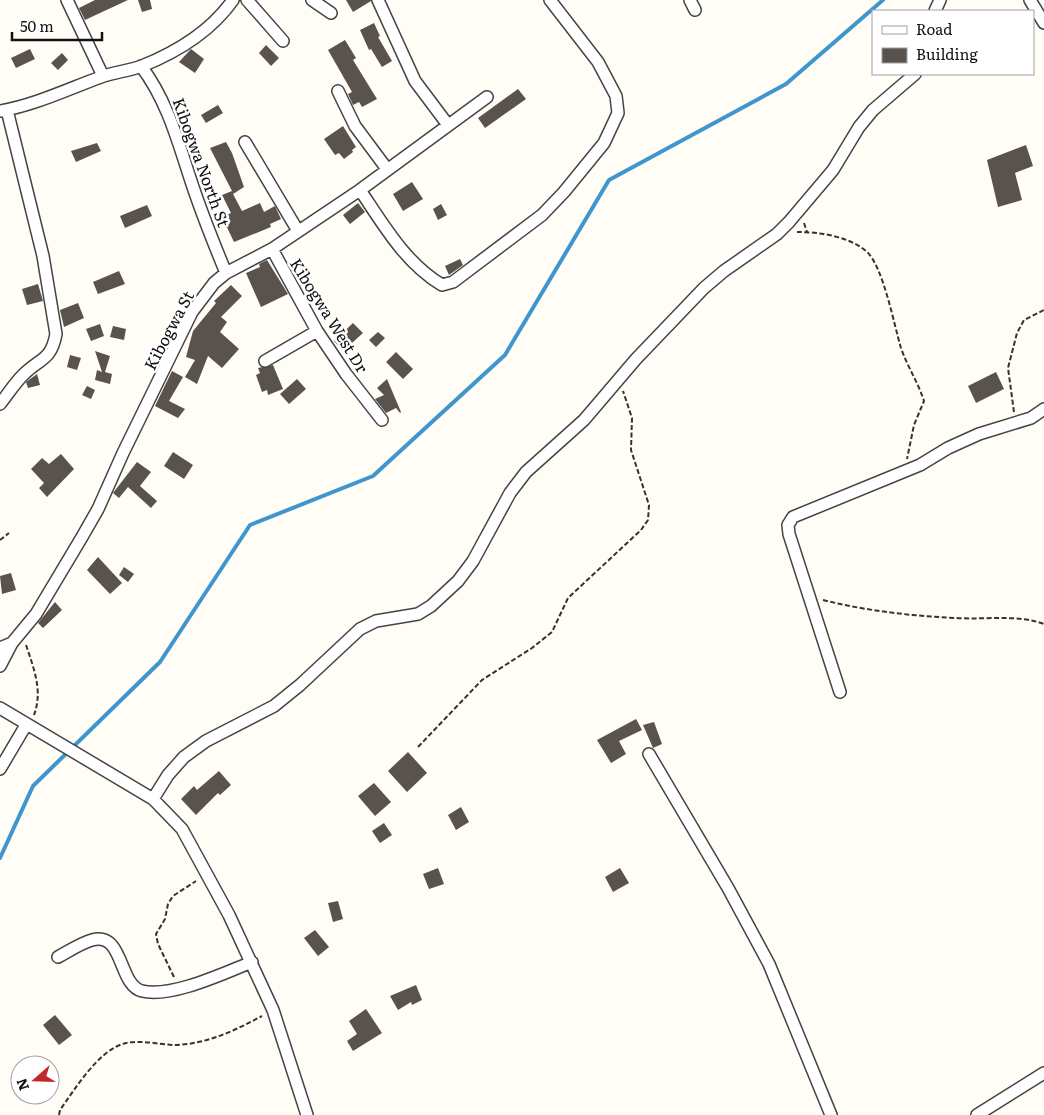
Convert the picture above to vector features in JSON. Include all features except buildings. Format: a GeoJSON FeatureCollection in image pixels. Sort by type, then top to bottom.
{"type":"FeatureCollection","features":[{"type":"Feature","properties":{"kind":"street"},"geometry":{"type":"LineString","coordinates":[[67,0],[103,76]]}},
{"type":"Feature","properties":{"kind":"street"},"geometry":{"type":"LineString","coordinates":[[0,404],[28,370],[47,358],[54,346],[56,334],[42,256],[3,111],[51,97],[103,76],[141,66],[188,43],[222,16],[233,0]]}},
{"type":"Feature","properties":{"kind":"street"},"geometry":{"type":"LineString","coordinates":[[247,0],[283,41]]}},
{"type":"Feature","properties":{"kind":"street"},"geometry":{"type":"LineString","coordinates":[[312,0],[331,13]]}},
{"type":"Feature","properties":{"kind":"street"},"geometry":{"type":"LineString","coordinates":[[378,0],[415,81],[448,125]]}},
{"type":"Feature","properties":{"kind":"street"},"geometry":{"type":"LineString","coordinates":[[360,190],[406,255],[423,274],[442,285],[453,282],[542,215],[564,192],[604,143],[618,113],[616,96],[598,62],[550,0]]}},
{"type":"Feature","properties":{"kind":"street"},"geometry":{"type":"LineString","coordinates":[[1030,0],[1044,23]]}},
{"type":"Feature","properties":{"kind":"street","name":"Kibogwa North St"},"geometry":{"type":"LineString","coordinates":[[141,66],[164,102],[226,273]]}},
{"type":"Feature","properties":{"kind":"street"},"geometry":{"type":"LineString","coordinates":[[154,799],[168,775],[184,756],[206,741],[274,706],[360,630],[376,621],[418,614],[431,606],[458,582],[473,561],[510,493],[526,472],[584,420],[636,359],[704,288],[724,271],[777,234],[833,170],[859,127],[873,110],[914,75]]}},
{"type":"Feature","properties":{"kind":"street"},"geometry":{"type":"LineString","coordinates":[[338,91],[355,126],[387,169]]}},
{"type":"Feature","properties":{"kind":"street","name":"Kibogwa St"},"geometry":{"type":"LineString","coordinates":[[0,666],[12,643],[36,614],[98,509],[123,453],[192,312],[214,283],[226,273],[272,249],[360,190],[487,97]]}},
{"type":"Feature","properties":{"kind":"street"},"geometry":{"type":"LineString","coordinates":[[245,142],[298,231]]}},
{"type":"Feature","properties":{"kind":"street","name":"Kibogwa West Dr"},"geometry":{"type":"LineString","coordinates":[[272,249],[317,331],[346,374],[382,420]]}},
{"type":"Feature","properties":{"kind":"street"},"geometry":{"type":"LineString","coordinates":[[265,361],[317,331]]}},
{"type":"Feature","properties":{"kind":"street"},"geometry":{"type":"LineString","coordinates":[[840,692],[789,534],[788,525],[793,516],[920,465],[948,448],[979,434],[1031,418],[1044,409]]}},
{"type":"Feature","properties":{"kind":"street"},"geometry":{"type":"LineString","coordinates":[[0,648],[12,643]]}},
{"type":"Feature","properties":{"kind":"street"},"geometry":{"type":"LineString","coordinates":[[0,708],[154,799],[182,829],[252,962],[273,1010],[307,1115]]}},
{"type":"Feature","properties":{"kind":"street"},"geometry":{"type":"LineString","coordinates":[[0,769],[28,726]]}},
{"type":"Feature","properties":{"kind":"street"},"geometry":{"type":"LineString","coordinates":[[649,754],[761,950],[831,1115]]}},
{"type":"Feature","properties":{"kind":"street"},"geometry":{"type":"LineString","coordinates":[[58,957],[93,939],[103,940],[115,950],[134,987],[141,991],[189,986],[252,962]]}},
{"type":"Feature","properties":{"kind":"street"},"geometry":{"type":"LineString","coordinates":[[978,1115],[1044,1073]]}},
{"type":"Feature","properties":{"kind":"path"},"geometry":{"type":"LineString","coordinates":[[777,234],[798,232],[832,235],[866,252],[872,258],[890,305],[901,348],[924,400],[914,425],[905,471]]}},
{"type":"Feature","properties":{"kind":"path"},"geometry":{"type":"LineString","coordinates":[[1016,424],[1008,368],[1020,326],[1030,316],[1044,310]]}},
{"type":"Feature","properties":{"kind":"path"},"geometry":{"type":"LineString","coordinates":[[418,747],[482,680],[532,648],[552,632],[568,598],[641,530],[648,520],[649,505],[631,450],[632,418],[628,400],[618,382]]}},
{"type":"Feature","properties":{"kind":"path"},"geometry":{"type":"LineString","coordinates":[[0,540],[8,533]]}},
{"type":"Feature","properties":{"kind":"path"},"geometry":{"type":"LineString","coordinates":[[810,597],[874,610],[959,619],[997,618],[1034,621],[1044,624]]}},
{"type":"Feature","properties":{"kind":"path"},"geometry":{"type":"LineString","coordinates":[[21,631],[39,688],[38,704],[28,726]]}},
{"type":"Feature","properties":{"kind":"path"},"geometry":{"type":"LineString","coordinates":[[180,988],[158,944],[156,934],[165,919],[168,904],[173,896],[206,874]]}},
{"type":"Feature","properties":{"kind":"path"},"geometry":{"type":"LineString","coordinates":[[59,1115],[60,1110],[92,1067],[126,1043],[197,1043],[232,1031],[273,1010]]}},
{"type":"Feature","properties":{"kind":"waterway"},"geometry":{"type":"LineString","coordinates":[[0,858],[33,786],[160,662],[250,525],[373,476],[505,355],[609,180],[786,84],[883,0]]}}]}
